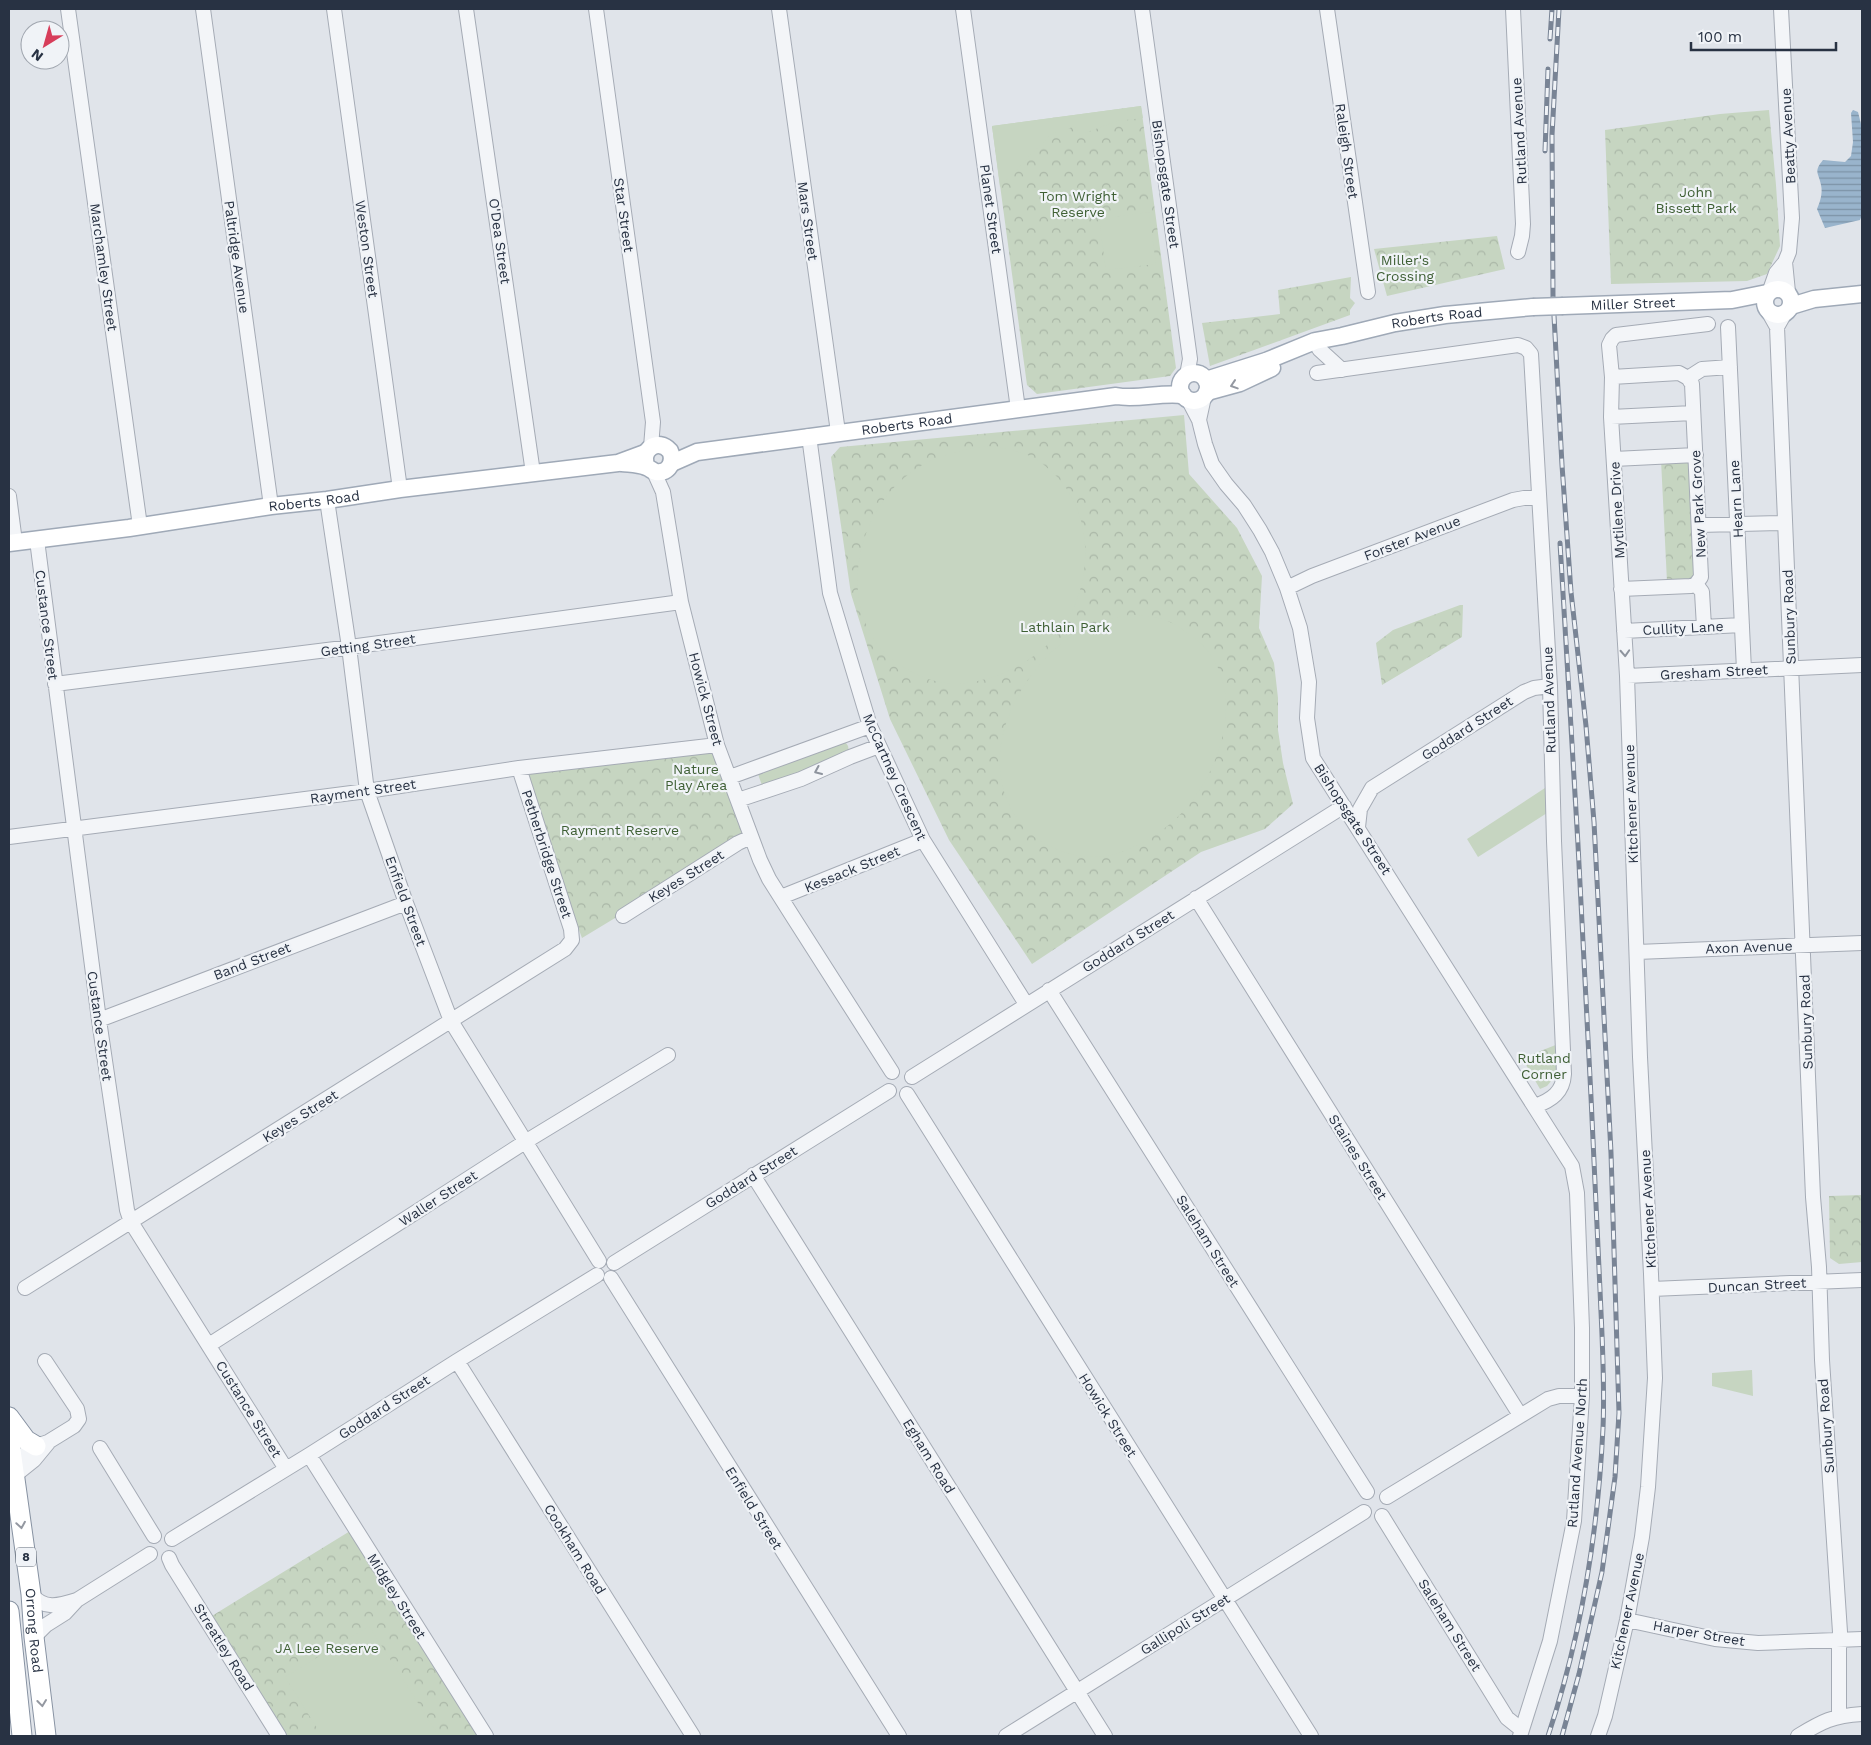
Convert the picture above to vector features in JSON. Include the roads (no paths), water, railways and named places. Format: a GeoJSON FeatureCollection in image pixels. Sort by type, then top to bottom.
{"type":"FeatureCollection","features":[{"type":"Feature","properties":{"kind":"highway"},"geometry":{"type":"LineString","coordinates":[[9,1417],[26,1440],[42,1444]]}},
{"type":"Feature","properties":{"kind":"highway","name":"Orrong Road"},"geometry":{"type":"LineString","coordinates":[[9,1436],[11,1471],[31,1594],[34,1637],[46,1736]]}},
{"type":"Feature","properties":{"kind":"highway","name":"Orrong Road"},"geometry":{"type":"LineString","coordinates":[[9,1611],[22,1736]]}},
{"type":"Feature","properties":{"kind":"main road"},"geometry":{"type":"LineString","coordinates":[[1786,306],[1779,288],[1767,300],[1777,315],[1786,306],[1814,299],[1862,294]]}},
{"type":"Feature","properties":{"kind":"main road","name":"Miller Street"},"geometry":{"type":"LineString","coordinates":[[1534,308],[1767,300]]}},
{"type":"Feature","properties":{"kind":"main road","name":"Roberts Road"},"geometry":{"type":"LineString","coordinates":[[12,543],[271,506],[533,472],[659,458],[838,432],[1116,396],[1165,393],[1195,386],[1266,361],[1315,341],[1395,322],[1534,308]]}},
{"type":"Feature","properties":{"kind":"main road","name":"Roberts Road"},"geometry":{"type":"LineString","coordinates":[[1195,386],[1240,383],[1319,349],[1342,336]]}},
{"type":"Feature","properties":{"kind":"street","name":"Marchamley Street"},"geometry":{"type":"LineString","coordinates":[[68,9],[140,526]]}},
{"type":"Feature","properties":{"kind":"street","name":"Paltridge Avenue"},"geometry":{"type":"LineString","coordinates":[[203,9],[271,506]]}},
{"type":"Feature","properties":{"kind":"street","name":"Weston Street"},"geometry":{"type":"LineString","coordinates":[[334,9],[400,489]]}},
{"type":"Feature","properties":{"kind":"street","name":"O'Dea Street"},"geometry":{"type":"LineString","coordinates":[[466,9],[533,472]]}},
{"type":"Feature","properties":{"kind":"street","name":"Star Street"},"geometry":{"type":"LineString","coordinates":[[596,9],[652,422],[659,458]]}},
{"type":"Feature","properties":{"kind":"street","name":"Mars Street"},"geometry":{"type":"LineString","coordinates":[[778,9],[838,432]]}},
{"type":"Feature","properties":{"kind":"street","name":"Planet Street"},"geometry":{"type":"LineString","coordinates":[[963,9],[1018,409]]}},
{"type":"Feature","properties":{"kind":"street","name":"Bishopsgate Street"},"geometry":{"type":"LineString","coordinates":[[1142,9],[1199,420],[1212,464],[1244,505],[1260,530],[1272,552],[1287,588],[1300,628],[1309,682],[1307,718],[1313,758],[1572,1166],[1577,1193]]}},
{"type":"Feature","properties":{"kind":"street","name":"Raleigh Street"},"geometry":{"type":"LineString","coordinates":[[1327,9],[1368,292]]}},
{"type":"Feature","properties":{"kind":"street","name":"Rutland Avenue"},"geometry":{"type":"LineString","coordinates":[[1513,9],[1523,224],[1518,252]]}},
{"type":"Feature","properties":{"kind":"street","name":"Beatty Avenue"},"geometry":{"type":"LineString","coordinates":[[1767,300],[1776,273],[1785,262],[1789,252],[1792,218],[1782,9]]}},
{"type":"Feature","properties":{"kind":"street","name":"Beatty Avenue"},"geometry":{"type":"LineString","coordinates":[[1785,262],[1786,306]]}},
{"type":"Feature","properties":{"kind":"street","name":"Sunbury Road"},"geometry":{"type":"LineString","coordinates":[[1786,306],[1786,523],[1791,668],[1813,1197],[1820,1282],[1822,1360],[1840,1632],[1839,1715]]}},
{"type":"Feature","properties":{"kind":"street","name":"Miller Street"},"geometry":{"type":"LineString","coordinates":[[1610,345],[1616,335],[1708,324]]}},
{"type":"Feature","properties":{"kind":"street","name":"Hearn Lane"},"geometry":{"type":"LineString","coordinates":[[1728,327],[1744,670]]}},
{"type":"Feature","properties":{"kind":"street","name":"Rutland Avenue"},"geometry":{"type":"LineString","coordinates":[[1342,370],[1518,345],[1528,350],[1532,357],[1538,498],[1550,686],[1554,841],[1564,1051],[1562,1088],[1550,1099],[1535,1106]]}},
{"type":"Feature","properties":{"kind":"street","name":"Mytilene Drive"},"geometry":{"type":"LineString","coordinates":[[1610,345],[1612,377],[1611,417],[1626,676]]}},
{"type":"Feature","properties":{"kind":"street"},"geometry":{"type":"LineString","coordinates":[[1319,349],[1342,370]]}},
{"type":"Feature","properties":{"kind":"street"},"geometry":{"type":"LineString","coordinates":[[1612,377],[1679,373],[1688,378],[1702,369],[1730,367]]}},
{"type":"Feature","properties":{"kind":"street"},"geometry":{"type":"LineString","coordinates":[[1317,373],[1342,370]]}},
{"type":"Feature","properties":{"kind":"street","name":"New Park Grove"},"geometry":{"type":"LineString","coordinates":[[1688,378],[1692,384],[1700,525],[1701,577],[1696,584],[1702,592],[1704,627]]}},
{"type":"Feature","properties":{"kind":"street"},"geometry":{"type":"LineString","coordinates":[[1611,417],[1693,413]]}},
{"type":"Feature","properties":{"kind":"street","name":"McCartney Crescent"},"geometry":{"type":"LineString","coordinates":[[809,436],[830,593],[870,726],[922,840],[1026,1004]]}},
{"type":"Feature","properties":{"kind":"street"},"geometry":{"type":"LineString","coordinates":[[1614,459],[1696,455]]}},
{"type":"Feature","properties":{"kind":"street","name":"Howick Street"},"geometry":{"type":"LineString","coordinates":[[659,458],[681,602],[717,745],[751,837],[766,872],[892,1072]]}},
{"type":"Feature","properties":{"kind":"street"},"geometry":{"type":"LineString","coordinates":[[9,496],[12,543]]}},
{"type":"Feature","properties":{"kind":"street","name":"Forster Avenue"},"geometry":{"type":"LineString","coordinates":[[1287,588],[1312,576],[1513,500],[1538,498]]}},
{"type":"Feature","properties":{"kind":"street","name":"Enfield Street"},"geometry":{"type":"LineString","coordinates":[[326,500],[349,647],[367,791],[406,903],[450,1021],[600,1261]]}},
{"type":"Feature","properties":{"kind":"street"},"geometry":{"type":"LineString","coordinates":[[1700,525],[1786,523]]}},
{"type":"Feature","properties":{"kind":"street","name":"Custance Street"},"geometry":{"type":"LineString","coordinates":[[37,540],[98,1020],[131,1222],[286,1469]]}},
{"type":"Feature","properties":{"kind":"street"},"geometry":{"type":"LineString","coordinates":[[1621,589],[1691,586],[1696,584]]}},
{"type":"Feature","properties":{"kind":"street","name":"Getting Street"},"geometry":{"type":"LineString","coordinates":[[55,684],[681,602]]}},
{"type":"Feature","properties":{"kind":"street","name":"Cullity Lane"},"geometry":{"type":"LineString","coordinates":[[1624,631],[1742,625]]}},
{"type":"Feature","properties":{"kind":"street","name":"Gresham Street"},"geometry":{"type":"LineString","coordinates":[[1626,676],[1862,665]]}},
{"type":"Feature","properties":{"kind":"street","name":"Kitchener Avenue"},"geometry":{"type":"LineString","coordinates":[[1598,1736],[1605,1716],[1637,1571],[1648,1487],[1655,1378],[1641,1085],[1626,676]]}},
{"type":"Feature","properties":{"kind":"street","name":"Goddard Street"},"geometry":{"type":"LineString","coordinates":[[1358,827],[1360,809],[1372,788],[1524,692],[1534,688],[1550,686]]}},
{"type":"Feature","properties":{"kind":"street"},"geometry":{"type":"LineString","coordinates":[[730,777],[870,726]]}},
{"type":"Feature","properties":{"kind":"street"},"geometry":{"type":"LineString","coordinates":[[842,736],[848,746],[850,757]]}},
{"type":"Feature","properties":{"kind":"street","name":"Rayment Street"},"geometry":{"type":"LineString","coordinates":[[9,837],[367,791],[519,768],[717,745]]}},
{"type":"Feature","properties":{"kind":"street"},"geometry":{"type":"LineString","coordinates":[[738,800],[801,779],[879,746]]}},
{"type":"Feature","properties":{"kind":"street"},"geometry":{"type":"LineString","coordinates":[[757,767],[764,790]]}},
{"type":"Feature","properties":{"kind":"street","name":"Petherbridge Street"},"geometry":{"type":"LineString","coordinates":[[519,768],[571,929],[572,940]]}},
{"type":"Feature","properties":{"kind":"street","name":"Goddard Street"},"geometry":{"type":"LineString","coordinates":[[912,1078],[1026,1004],[1344,806]]}},
{"type":"Feature","properties":{"kind":"street","name":"Keyes Street"},"geometry":{"type":"LineString","coordinates":[[622,916],[738,843],[751,837]]}},
{"type":"Feature","properties":{"kind":"street","name":"Kessack Street"},"geometry":{"type":"LineString","coordinates":[[781,897],[922,840]]}},
{"type":"Feature","properties":{"kind":"street","name":"Staines Street"},"geometry":{"type":"LineString","coordinates":[[1196,898],[1520,1415]]}},
{"type":"Feature","properties":{"kind":"street","name":"Band Street"},"geometry":{"type":"LineString","coordinates":[[98,1020],[406,903]]}},
{"type":"Feature","properties":{"kind":"street","name":"Keyes Street"},"geometry":{"type":"LineString","coordinates":[[25,1288],[565,949],[572,940]]}},
{"type":"Feature","properties":{"kind":"street","name":"Axon Avenue"},"geometry":{"type":"LineString","coordinates":[[1636,952],[1862,942]]}},
{"type":"Feature","properties":{"kind":"street","name":"Saleham Street"},"geometry":{"type":"LineString","coordinates":[[1049,990],[1367,1492]]}},
{"type":"Feature","properties":{"kind":"street","name":"Rutland Avenue"},"geometry":{"type":"LineString","coordinates":[[1543,1119],[1561,1100],[1566,1088],[1569,1073],[1564,1051]]}},
{"type":"Feature","properties":{"kind":"street","name":"Waller Street"},"geometry":{"type":"LineString","coordinates":[[209,1345],[525,1142],[668,1054]]}},
{"type":"Feature","properties":{"kind":"street"},"geometry":{"type":"LineString","coordinates":[[903,1070],[912,1078],[912,1089],[907,1094],[899,1096],[890,1091],[887,1082],[892,1072],[903,1070]]}},
{"type":"Feature","properties":{"kind":"street","name":"Goddard Street"},"geometry":{"type":"LineString","coordinates":[[614,1264],[753,1175],[890,1091]]}},
{"type":"Feature","properties":{"kind":"street","name":"Howick Street"},"geometry":{"type":"LineString","coordinates":[[907,1094],[1310,1736]]}},
{"type":"Feature","properties":{"kind":"street","name":"Egham Road"},"geometry":{"type":"LineString","coordinates":[[753,1175],[1105,1736]]}},
{"type":"Feature","properties":{"kind":"street","name":"Rutland Avenue North"},"geometry":{"type":"LineString","coordinates":[[1521,1733],[1550,1641],[1574,1521],[1582,1396],[1582,1328],[1577,1193]]}},
{"type":"Feature","properties":{"kind":"street"},"geometry":{"type":"LineString","coordinates":[[609,1259],[614,1264],[616,1270],[611,1278],[605,1280],[597,1275],[595,1269],[600,1261],[609,1259]]}},
{"type":"Feature","properties":{"kind":"street","name":"Goddard Street"},"geometry":{"type":"LineString","coordinates":[[172,1540],[456,1361],[597,1275]]}},
{"type":"Feature","properties":{"kind":"street","name":"Enfield Street"},"geometry":{"type":"LineString","coordinates":[[611,1278],[899,1736]]}},
{"type":"Feature","properties":{"kind":"street","name":"Duncan Street"},"geometry":{"type":"LineString","coordinates":[[1652,1289],[1862,1280]]}},
{"type":"Feature","properties":{"kind":"street"},"geometry":{"type":"LineString","coordinates":[[11,1471],[41,1453],[42,1444],[74,1426],[79,1419],[79,1414],[74,1405],[45,1361]]}},
{"type":"Feature","properties":{"kind":"street","name":"Cookham Road"},"geometry":{"type":"LineString","coordinates":[[456,1361],[693,1736]]}},
{"type":"Feature","properties":{"kind":"street"},"geometry":{"type":"LineString","coordinates":[[1388,1498],[1548,1399],[1559,1396],[1582,1396]]}},
{"type":"Feature","properties":{"kind":"street"},"geometry":{"type":"LineString","coordinates":[[100,1448],[154,1536]]}},
{"type":"Feature","properties":{"kind":"street","name":"Midgley Street"},"geometry":{"type":"LineString","coordinates":[[309,1455],[486,1736]]}},
{"type":"Feature","properties":{"kind":"street"},"geometry":{"type":"LineString","coordinates":[[1378,1490],[1388,1498],[1389,1508],[1382,1516],[1372,1518],[1364,1512],[1362,1501],[1367,1492],[1378,1490]]}},
{"type":"Feature","properties":{"kind":"street","name":"Gallipoli Street"},"geometry":{"type":"LineString","coordinates":[[1006,1736],[1364,1512]]}},
{"type":"Feature","properties":{"kind":"street","name":"Saleham Street"},"geometry":{"type":"LineString","coordinates":[[1382,1516],[1506,1718],[1521,1733]]}},
{"type":"Feature","properties":{"kind":"street"},"geometry":{"type":"LineString","coordinates":[[163,1534],[172,1540],[174,1551],[169,1558],[161,1560],[150,1554],[148,1545],[154,1536],[163,1534]]}},
{"type":"Feature","properties":{"kind":"street"},"geometry":{"type":"LineString","coordinates":[[34,1637],[46,1625],[65,1613],[77,1600],[150,1554]]}},
{"type":"Feature","properties":{"kind":"street","name":"Streatley Road"},"geometry":{"type":"LineString","coordinates":[[169,1558],[279,1736]]}},
{"type":"Feature","properties":{"kind":"street"},"geometry":{"type":"LineString","coordinates":[[31,1594],[39,1603],[45,1605],[64,1604],[77,1600]]}},
{"type":"Feature","properties":{"kind":"street","name":"Harper Street"},"geometry":{"type":"LineString","coordinates":[[1627,1620],[1715,1639],[1758,1643],[1862,1639]]}},
{"type":"Feature","properties":{"kind":"street"},"geometry":{"type":"LineString","coordinates":[[1798,1736],[1819,1723],[1839,1715],[1862,1714]]}},
{"type":"Feature","properties":{"kind":"water"},"geometry":{"type":"Polygon","coordinates":[[[1853,110],[1858,112],[1862,128],[1862,215],[1860,220],[1825,228],[1817,209],[1822,191],[1817,170],[1823,160],[1845,162],[1851,156],[1853,142],[1851,113],[1853,110]]]}},
{"type":"Feature","properties":{"kind":"railway"},"geometry":{"type":"LineString","coordinates":[[1550,39],[1552,9]]}},
{"type":"Feature","properties":{"kind":"railway"},"geometry":{"type":"LineString","coordinates":[[1559,9],[1552,135],[1553,297],[1571,592],[1586,726],[1594,822],[1611,1153],[1619,1413],[1615,1477],[1602,1572],[1579,1674],[1562,1736]]}},
{"type":"Feature","properties":{"kind":"railway"},"geometry":{"type":"LineString","coordinates":[[1545,151],[1548,69]]}},
{"type":"Feature","properties":{"kind":"railway"},"geometry":{"type":"LineString","coordinates":[[1548,1736],[1570,1661],[1586,1584],[1597,1506],[1604,1411],[1588,1028],[1560,543]]}},
{"type":"Feature","properties":{"kind":"park label","name":"John Bissett Park"},"geometry":{"type":"Point","coordinates":[1696,200]}},
{"type":"Feature","properties":{"kind":"park label","name":"Tom Wright Reserve"},"geometry":{"type":"Point","coordinates":[1078,204]}},
{"type":"Feature","properties":{"kind":"park label","name":"Miller's Crossing"},"geometry":{"type":"Point","coordinates":[1405,268]}},
{"type":"Feature","properties":{"kind":"park label","name":"Lathlain Park"},"geometry":{"type":"Point","coordinates":[1065,627]}},
{"type":"Feature","properties":{"kind":"park label","name":"Nature Play Area"},"geometry":{"type":"Point","coordinates":[696,778]}},
{"type":"Feature","properties":{"kind":"park label","name":"Rayment Reserve"},"geometry":{"type":"Point","coordinates":[620,830]}},
{"type":"Feature","properties":{"kind":"park label","name":"Rutland Corner"},"geometry":{"type":"Point","coordinates":[1544,1066]}},
{"type":"Feature","properties":{"kind":"park label","name":"JA Lee Reserve"},"geometry":{"type":"Point","coordinates":[327,1648]}}]}
